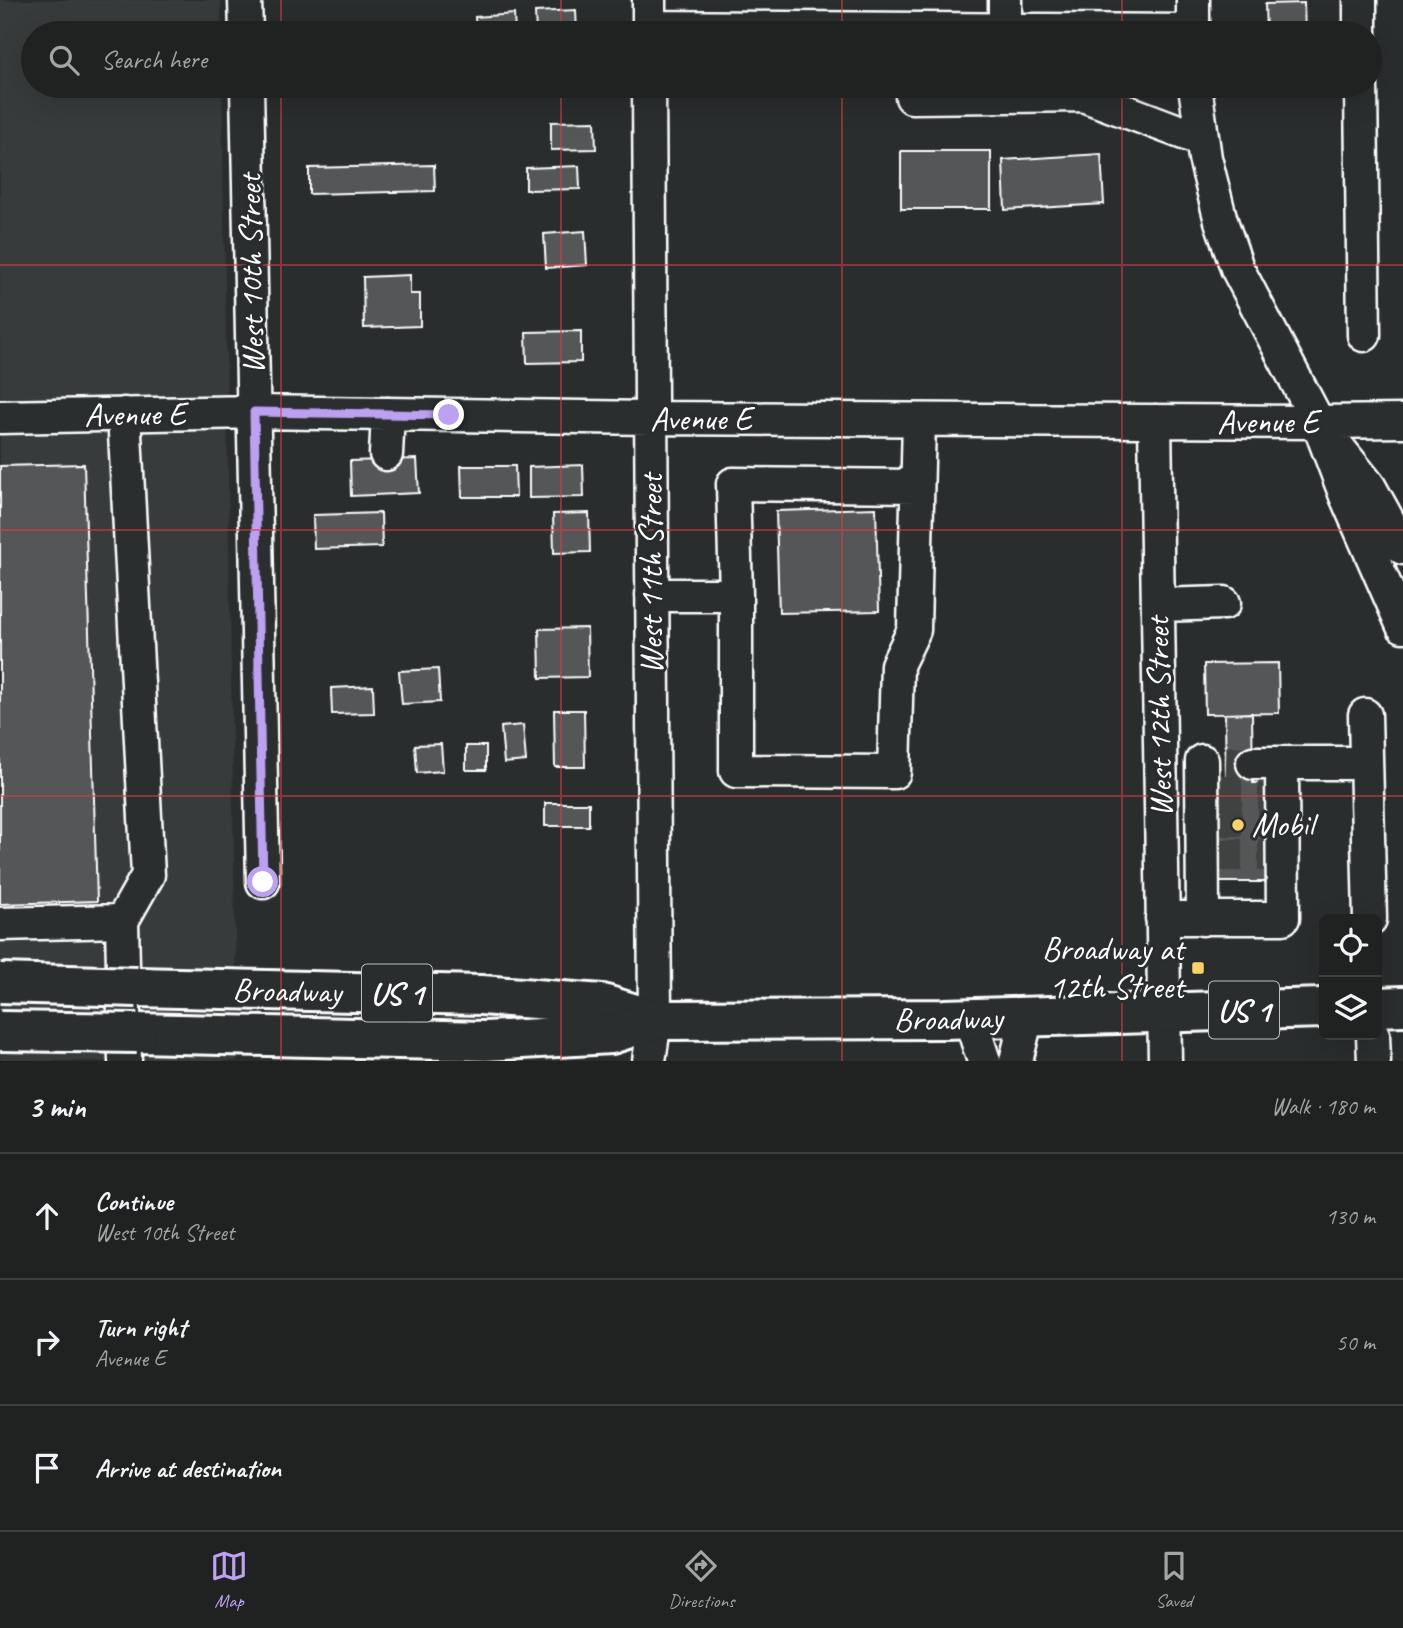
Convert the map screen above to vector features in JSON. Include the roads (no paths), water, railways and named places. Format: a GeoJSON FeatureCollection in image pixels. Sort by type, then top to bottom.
{"type":"FeatureCollection","features":[{"type":"Feature","properties":{"kind":"main road","name":"Broadway"},"geometry":{"type":"LineString","coordinates":[[0,983],[481,995],[602,1004],[655,1020],[971,1018],[1319,1008]]}},
{"type":"Feature","properties":{"kind":"main road"},"geometry":{"type":"LineString","coordinates":[[1382,1007],[1403,1006]]}},
{"type":"Feature","properties":{"kind":"main road","name":"Broadway"},"geometry":{"type":"LineString","coordinates":[[0,1031],[131,1047],[500,1051],[611,1034],[655,1020]]}},
{"type":"Feature","properties":{"kind":"street"},"geometry":{"type":"LineString","coordinates":[[245,0],[246,21]]}},
{"type":"Feature","properties":{"kind":"street"},"geometry":{"type":"LineString","coordinates":[[1005,0],[1005,21]]}},
{"type":"Feature","properties":{"kind":"street"},"geometry":{"type":"LineString","coordinates":[[1193,0],[1193,21]]}},
{"type":"Feature","properties":{"kind":"street"},"geometry":{"type":"LineString","coordinates":[[1360,0],[1360,21]]}},
{"type":"Feature","properties":{"kind":"street"},"geometry":{"type":"LineString","coordinates":[[649,20],[681,21]]}},
{"type":"Feature","properties":{"kind":"street","name":"West 10th Street"},"geometry":{"type":"LineString","coordinates":[[247,98],[263,882]]}},
{"type":"Feature","properties":{"kind":"street","name":"West 11th Street"},"geometry":{"type":"LineString","coordinates":[[649,98],[655,1020],[649,1061]]}},
{"type":"Feature","properties":{"kind":"street"},"geometry":{"type":"LineString","coordinates":[[1091,98],[1202,140]]}},
{"type":"Feature","properties":{"kind":"street"},"geometry":{"type":"LineString","coordinates":[[1197,98],[1202,140],[1221,220],[1237,268],[1318,422],[1346,496],[1403,626]]}},
{"type":"Feature","properties":{"kind":"street"},"geometry":{"type":"LineString","coordinates":[[1361,98],[1364,335]]}},
{"type":"Feature","properties":{"kind":"street","name":"Avenue E"},"geometry":{"type":"LineString","coordinates":[[0,417],[254,412],[650,418],[1403,421]]}},
{"type":"Feature","properties":{"kind":"street"},"geometry":{"type":"LineString","coordinates":[[124,414],[148,875],[122,921],[131,1047]]}},
{"type":"Feature","properties":{"kind":"street"},"geometry":{"type":"LineString","coordinates":[[386,454],[388,414]]}},
{"type":"Feature","properties":{"kind":"street"},"geometry":{"type":"LineString","coordinates":[[916,486],[733,484],[736,771],[894,772],[897,665],[914,630],[919,420]]}},
{"type":"Feature","properties":{"kind":"street","name":"West 12th Street"},"geometry":{"type":"LineString","coordinates":[[1156,421],[1164,1061]]}},
{"type":"Feature","properties":{"kind":"street"},"geometry":{"type":"LineString","coordinates":[[1318,422],[1369,486],[1403,548]]}},
{"type":"Feature","properties":{"kind":"street"},"geometry":{"type":"LineString","coordinates":[[652,595],[736,595]]}},
{"type":"Feature","properties":{"kind":"street"},"geometry":{"type":"LineString","coordinates":[[1158,605],[1224,603]]}},
{"type":"Feature","properties":{"kind":"street"},"geometry":{"type":"LineString","coordinates":[[1365,715],[1370,914]]}},
{"type":"Feature","properties":{"kind":"street"},"geometry":{"type":"LineString","coordinates":[[1160,760],[1240,791],[1366,763]]}},
{"type":"Feature","properties":{"kind":"street"},"geometry":{"type":"LineString","coordinates":[[1162,918],[1283,918],[1275,865],[1240,791]]}},
{"type":"Feature","properties":{"kind":"street"},"geometry":{"type":"LineString","coordinates":[[1203,919],[1207,865],[1240,791]]}},
{"type":"Feature","properties":{"kind":"street"},"geometry":{"type":"LineString","coordinates":[[0,924],[122,921]]}},
{"type":"Feature","properties":{"kind":"street"},"geometry":{"type":"LineString","coordinates":[[1016,1061],[1027,1017]]}},
{"type":"Feature","properties":{"kind":"street"},"geometry":{"type":"LineString","coordinates":[[971,1018],[984,1061]]}},
{"type":"Feature","properties":{"kind":"street"},"geometry":{"type":"LineString","coordinates":[[1373,1040],[1374,1061]]}},
{"type":"Feature","properties":{"kind":"tunnel"},"geometry":{"type":"LineString","coordinates":[[1226,762],[1253,763]]}},
{"type":"Feature","properties":{"kind":"tunnel"},"geometry":{"type":"LineString","coordinates":[[1210,791],[1267,790]]}},
{"type":"Feature","properties":{"kind":"tunnel"},"geometry":{"type":"LineString","coordinates":[[1210,820],[1268,820]]}},
{"type":"Feature","properties":{"kind":"tunnel"},"geometry":{"type":"LineString","coordinates":[[1210,855],[1268,855]]}},
{"type":"Feature","properties":{"kind":"place","name":"Mobil"},"geometry":{"type":"Point","coordinates":[1238,825]}},
{"type":"Feature","properties":{"kind":"place","name":"Broadway at 12th Street"},"geometry":{"type":"Point","coordinates":[1198,968]}}]}
